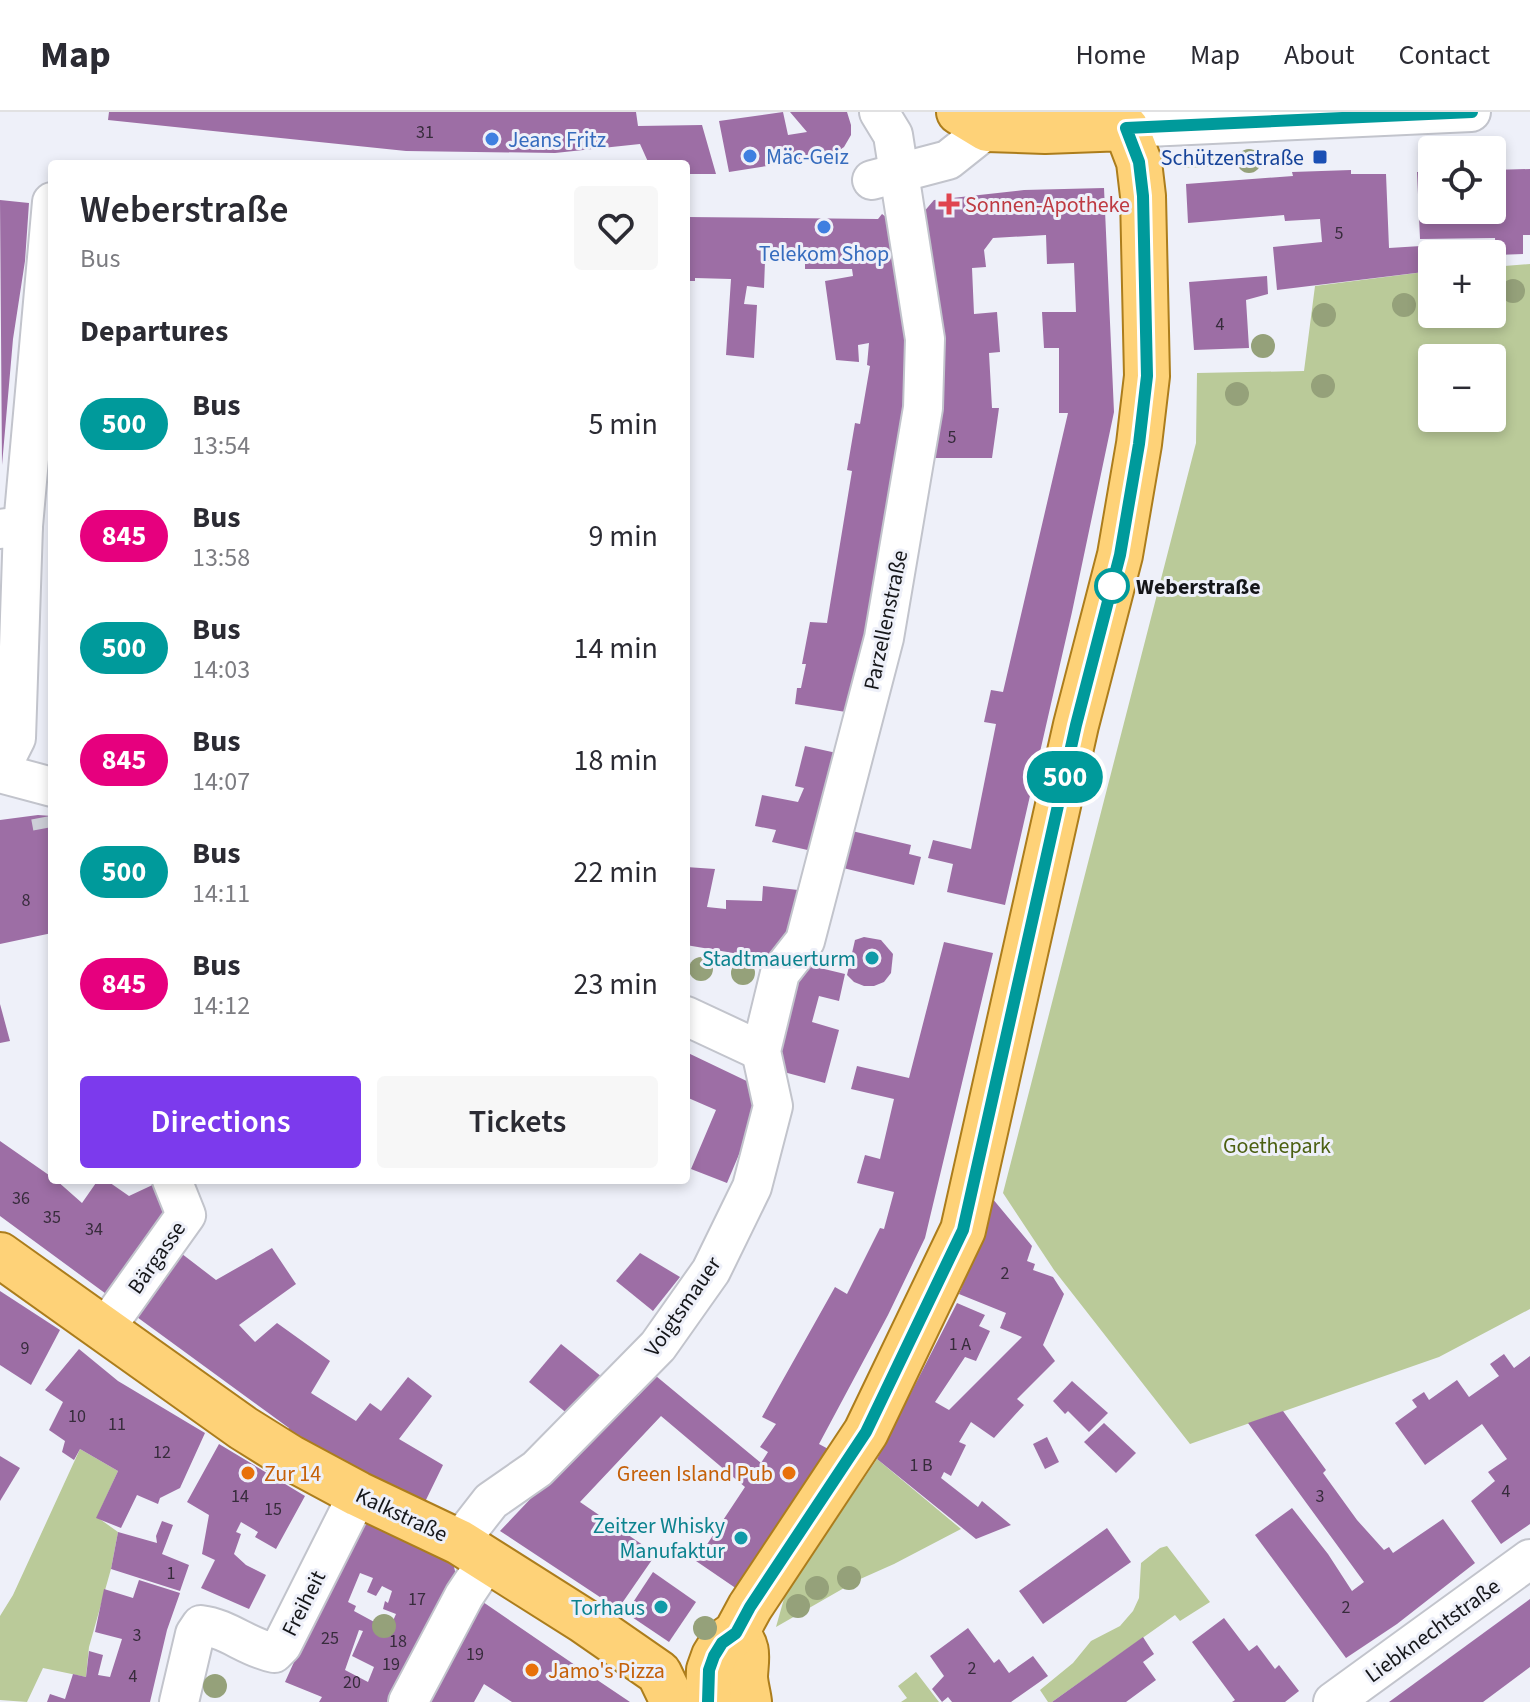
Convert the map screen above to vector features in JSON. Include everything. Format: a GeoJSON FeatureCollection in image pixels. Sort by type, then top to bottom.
{"type":"FeatureCollection","features":[{"type":"Feature","properties":{"kind":"main road"},"geometry":{"type":"LineString","coordinates":[[708,1702],[709,1670],[714,1656],[722,1643],[736,1633],[866,1432],[963,1230],[1076,725],[1120,555],[1139,444],[1147,376],[1143,196],[1139,162],[1120,120],[1045,131],[973,121]]}},
{"type":"Feature","properties":{"kind":"main road","name":"Kalkstraße"},"geometry":{"type":"LineString","coordinates":[[0,1255],[243,1428],[358,1494],[474,1551],[659,1673],[673,1702]]}},
{"type":"Feature","properties":{"kind":"main road"},"geometry":{"type":"LineString","coordinates":[[736,1633],[745,1642],[748,1652],[745,1677],[749,1702]]}},
{"type":"Feature","properties":{"kind":"street","name":"Parzellenstraße"},"geometry":{"type":"LineString","coordinates":[[761,1051],[780,973],[805,941],[881,653],[921,423],[925,339],[886,176],[893,135],[879,112]]}},
{"type":"Feature","properties":{"kind":"street"},"geometry":{"type":"LineString","coordinates":[[1120,120],[1471,112]]}},
{"type":"Feature","properties":{"kind":"street"},"geometry":{"type":"LineString","coordinates":[[886,176],[948,160],[973,121]]}},
{"type":"Feature","properties":{"kind":"street"},"geometry":{"type":"LineString","coordinates":[[0,762],[7,756],[16,738],[11,527],[48,234]]}},
{"type":"Feature","properties":{"kind":"street"},"geometry":{"type":"LineString","coordinates":[[0,773],[48,796]]}},
{"type":"Feature","properties":{"kind":"street"},"geometry":{"type":"LineString","coordinates":[[690,1018],[761,1051]]}},
{"type":"Feature","properties":{"kind":"street","name":"Voigtsmauer"},"geometry":{"type":"LineString","coordinates":[[474,1551],[491,1501],[537,1469],[658,1346],[711,1271],[752,1187],[773,1106],[761,1051]]}},
{"type":"Feature","properties":{"kind":"street","name":"Bärgasse"},"geometry":{"type":"LineString","coordinates":[[104,1330],[186,1215],[174,1184]]}},
{"type":"Feature","properties":{"kind":"street","name":"Freiheit"},"geometry":{"type":"LineString","coordinates":[[179,1702],[195,1634],[201,1625],[212,1626],[264,1651],[274,1653],[282,1645],[358,1494]]}},
{"type":"Feature","properties":{"kind":"street"},"geometry":{"type":"LineString","coordinates":[[408,1702],[464,1596],[474,1551]]}},
{"type":"Feature","properties":{"kind":"street","name":"Liebknechtstraße"},"geometry":{"type":"LineString","coordinates":[[1333,1702],[1530,1559]]}},
{"type":"Feature","properties":{"kind":"green space"},"geometry":{"type":"Polygon","coordinates":[[[1261,149],[1262,165],[1182,168],[1207,155],[1261,149]]]}},
{"type":"Feature","properties":{"kind":"green space","name":"Goethepark"},"geometry":{"type":"Polygon","coordinates":[[[1530,264],[1530,1309],[1439,1357],[1190,1444],[1054,1270],[1003,1193],[1196,443],[1197,373],[1304,371],[1315,286],[1418,273],[1418,328],[1506,328],[1506,266],[1530,264]]]}},
{"type":"Feature","properties":{"kind":"green space"},"geometry":{"type":"Polygon","coordinates":[[[80,1449],[118,1471],[97,1517],[118,1532],[89,1647],[86,1677],[43,1668],[27,1702],[0,1700],[0,1616],[13,1595],[80,1449]]]}},
{"type":"Feature","properties":{"kind":"green space"},"geometry":{"type":"Polygon","coordinates":[[[877,1459],[961,1529],[858,1580],[776,1627],[785,1595],[877,1459]]]}},
{"type":"Feature","properties":{"kind":"green space"},"geometry":{"type":"Polygon","coordinates":[[[1167,1546],[1210,1602],[1180,1621],[1175,1615],[1048,1702],[1040,1690],[1073,1663],[1091,1641],[1120,1626],[1139,1598],[1141,1563],[1167,1546]]]}},
{"type":"Feature","properties":{"kind":"green space"},"geometry":{"type":"Polygon","coordinates":[[[916,1672],[939,1702],[901,1702],[907,1698],[898,1686],[916,1672]]]}},
{"type":"Feature","properties":{"kind":"building"},"geometry":{"type":"Polygon","coordinates":[[[109,112],[636,112],[638,126],[702,125],[716,174],[690,174],[690,160],[647,160],[640,144],[555,153],[406,151],[108,120],[109,112]]]}},
{"type":"Feature","properties":{"kind":"building"},"geometry":{"type":"Polygon","coordinates":[[[783,112],[788,135],[807,132],[790,112],[847,112],[851,135],[844,147],[831,156],[729,172],[719,121],[783,112]]]}},
{"type":"Feature","properties":{"kind":"building"},"geometry":{"type":"Polygon","coordinates":[[[1530,169],[1530,235],[1523,235],[1523,254],[1506,255],[1506,240],[1495,238],[1420,239],[1419,224],[1506,224],[1506,170],[1530,169]]]}},
{"type":"Feature","properties":{"kind":"building"},"geometry":{"type":"Polygon","coordinates":[[[1351,170],[1351,174],[1386,174],[1389,248],[1418,246],[1418,273],[1277,290],[1273,247],[1322,242],[1320,219],[1285,221],[1284,215],[1188,223],[1186,184],[1293,176],[1292,172],[1351,170]]]}},
{"type":"Feature","properties":{"kind":"building"},"geometry":{"type":"Polygon","coordinates":[[[1104,188],[1114,412],[1005,905],[947,892],[953,864],[928,858],[933,840],[971,849],[996,724],[984,722],[991,690],[1003,692],[1068,413],[1059,413],[1059,348],[1044,348],[1042,312],[1076,312],[1074,263],[1047,264],[1046,235],[993,238],[984,250],[986,267],[972,268],[974,314],[997,312],[1000,352],[989,353],[992,408],[999,408],[992,458],[933,458],[922,214],[934,200],[1024,190],[1104,188]]]}},
{"type":"Feature","properties":{"kind":"building"},"geometry":{"type":"Polygon","coordinates":[[[0,200],[29,203],[2,465],[0,200]]]}},
{"type":"Feature","properties":{"kind":"building"},"geometry":{"type":"Polygon","coordinates":[[[882,214],[894,223],[913,340],[868,629],[846,712],[795,704],[806,664],[802,664],[810,622],[827,623],[852,471],[847,470],[855,423],[860,424],[870,366],[867,365],[869,343],[858,345],[859,362],[836,360],[825,281],[853,276],[852,269],[805,269],[805,261],[765,261],[764,288],[747,286],[744,304],[757,305],[754,358],[726,355],[731,279],[695,278],[695,281],[690,281],[690,217],[878,219],[882,214]]]}},
{"type":"Feature","properties":{"kind":"building"},"geometry":{"type":"Polygon","coordinates":[[[1267,276],[1268,294],[1246,300],[1249,348],[1194,350],[1189,282],[1267,276]]]}},
{"type":"Feature","properties":{"kind":"building"},"geometry":{"type":"Polygon","coordinates":[[[805,746],[841,754],[812,851],[772,842],[776,830],[755,826],[762,795],[798,802],[804,788],[795,786],[805,746]]]}},
{"type":"Feature","properties":{"kind":"building"},"geometry":{"type":"Polygon","coordinates":[[[48,816],[48,934],[0,944],[0,820],[48,816]]]}},
{"type":"Feature","properties":{"kind":"building"},"geometry":{"type":"Polygon","coordinates":[[[852,831],[911,845],[909,854],[921,857],[914,885],[843,868],[852,831]]]}},
{"type":"Feature","properties":{"kind":"building"},"geometry":{"type":"Polygon","coordinates":[[[690,867],[715,869],[707,907],[726,909],[726,900],[762,901],[763,886],[807,891],[780,961],[690,946],[690,867]]]}},
{"type":"Feature","properties":{"kind":"building","name":"Stadtmauerturm"},"geometry":{"type":"Polygon","coordinates":[[[864,937],[881,940],[893,954],[891,973],[884,982],[874,986],[854,982],[847,975],[855,940],[864,937]]]}},
{"type":"Feature","properties":{"kind":"building"},"geometry":{"type":"Polygon","coordinates":[[[944,942],[993,953],[925,1238],[819,1444],[832,1451],[737,1589],[696,1561],[745,1487],[661,1416],[580,1502],[656,1554],[618,1609],[500,1531],[632,1392],[638,1396],[656,1376],[761,1463],[768,1452],[760,1447],[776,1424],[762,1417],[835,1287],[847,1294],[880,1228],[884,1229],[894,1192],[857,1183],[865,1155],[880,1159],[894,1099],[851,1089],[857,1066],[909,1078],[944,942]]]}},
{"type":"Feature","properties":{"kind":"building"},"geometry":{"type":"Polygon","coordinates":[[[799,958],[822,963],[820,968],[845,974],[839,1001],[819,996],[812,1022],[839,1030],[825,1083],[780,1071],[774,1060],[799,958]]]}},
{"type":"Feature","properties":{"kind":"building"},"geometry":{"type":"Polygon","coordinates":[[[0,1004],[10,1041],[0,1043],[0,1004]]]}},
{"type":"Feature","properties":{"kind":"building"},"geometry":{"type":"Polygon","coordinates":[[[690,1054],[755,1085],[761,1102],[727,1183],[691,1169],[716,1110],[690,1099],[690,1054]]]}},
{"type":"Feature","properties":{"kind":"building"},"geometry":{"type":"Polygon","coordinates":[[[0,1141],[48,1174],[48,1184],[61,1184],[82,1203],[95,1184],[112,1184],[129,1196],[155,1184],[162,1184],[174,1216],[113,1299],[0,1216],[0,1141]]]}},
{"type":"Feature","properties":{"kind":"building"},"geometry":{"type":"Polygon","coordinates":[[[992,1198],[1032,1246],[1027,1261],[1035,1264],[1033,1270],[1053,1277],[1064,1294],[1043,1345],[1055,1361],[1017,1399],[1024,1405],[994,1438],[971,1422],[959,1442],[966,1445],[951,1476],[944,1472],[941,1478],[978,1507],[982,1501],[1011,1525],[976,1539],[877,1459],[957,1303],[985,1315],[979,1326],[990,1331],[976,1361],[965,1357],[935,1402],[949,1410],[1022,1337],[1000,1328],[1006,1313],[959,1294],[979,1245],[992,1198]]]}},
{"type":"Feature","properties":{"kind":"building"},"geometry":{"type":"Polygon","coordinates":[[[173,1247],[216,1280],[272,1248],[296,1284],[239,1325],[255,1342],[277,1323],[330,1361],[311,1393],[356,1421],[370,1403],[381,1411],[408,1377],[432,1396],[399,1439],[443,1465],[423,1506],[287,1432],[289,1428],[126,1309],[173,1247]]]}},
{"type":"Feature","properties":{"kind":"building"},"geometry":{"type":"Polygon","coordinates":[[[640,1253],[680,1277],[653,1311],[616,1281],[640,1253]]]}},
{"type":"Feature","properties":{"kind":"building"},"geometry":{"type":"Polygon","coordinates":[[[0,1291],[60,1330],[31,1385],[0,1365],[0,1291]]]}},
{"type":"Feature","properties":{"kind":"building"},"geometry":{"type":"Polygon","coordinates":[[[561,1344],[602,1377],[569,1415],[529,1382],[561,1344]]]}},
{"type":"Feature","properties":{"kind":"building"},"geometry":{"type":"Polygon","coordinates":[[[79,1349],[118,1381],[205,1433],[180,1488],[160,1498],[158,1504],[137,1495],[121,1528],[96,1518],[118,1471],[80,1449],[74,1460],[62,1452],[65,1441],[49,1430],[63,1402],[45,1390],[79,1349]]]}},
{"type":"Feature","properties":{"kind":"building"},"geometry":{"type":"Polygon","coordinates":[[[1504,1354],[1514,1368],[1530,1356],[1530,1524],[1501,1544],[1471,1501],[1495,1481],[1488,1472],[1507,1459],[1482,1424],[1425,1465],[1395,1423],[1417,1407],[1412,1400],[1424,1392],[1429,1400],[1457,1380],[1469,1397],[1499,1376],[1490,1364],[1504,1354]]]}},
{"type":"Feature","properties":{"kind":"building"},"geometry":{"type":"Polygon","coordinates":[[[1072,1381],[1108,1413],[1089,1432],[1053,1401],[1072,1381]]]}},
{"type":"Feature","properties":{"kind":"building"},"geometry":{"type":"Polygon","coordinates":[[[1283,1411],[1326,1470],[1323,1473],[1357,1520],[1384,1550],[1389,1547],[1393,1553],[1443,1519],[1475,1563],[1397,1624],[1346,1658],[1255,1535],[1292,1508],[1352,1591],[1364,1582],[1248,1423],[1283,1411]]]}},
{"type":"Feature","properties":{"kind":"building"},"geometry":{"type":"Polygon","coordinates":[[[1104,1423],[1136,1453],[1116,1473],[1084,1442],[1104,1423]]]}},
{"type":"Feature","properties":{"kind":"building"},"geometry":{"type":"Polygon","coordinates":[[[1047,1437],[1059,1462],[1045,1469],[1033,1444],[1047,1437]]]}},
{"type":"Feature","properties":{"kind":"building"},"geometry":{"type":"Polygon","coordinates":[[[219,1444],[305,1496],[276,1549],[255,1537],[258,1532],[241,1522],[236,1532],[241,1534],[234,1554],[246,1565],[266,1575],[249,1609],[201,1588],[215,1560],[202,1554],[209,1515],[187,1502],[219,1444]]]}},
{"type":"Feature","properties":{"kind":"building"},"geometry":{"type":"Polygon","coordinates":[[[0,1456],[20,1468],[0,1501],[0,1456]]]}},
{"type":"Feature","properties":{"kind":"building"},"geometry":{"type":"Polygon","coordinates":[[[359,1518],[452,1559],[456,1575],[397,1702],[319,1702],[322,1697],[285,1682],[359,1518]],[[360,1573],[348,1602],[356,1606],[354,1611],[389,1630],[396,1614],[383,1609],[392,1591],[382,1586],[376,1596],[367,1592],[373,1578],[360,1573]],[[359,1630],[345,1670],[368,1682],[374,1667],[352,1656],[363,1631],[359,1630]]]}},
{"type":"Feature","properties":{"kind":"building"},"geometry":{"type":"Polygon","coordinates":[[[162,1521],[173,1525],[162,1554],[189,1565],[180,1591],[111,1569],[118,1532],[157,1543],[156,1536],[162,1521]]]}},
{"type":"Feature","properties":{"kind":"building"},"geometry":{"type":"Polygon","coordinates":[[[1107,1528],[1131,1562],[1043,1624],[1019,1591],[1107,1528]]]}},
{"type":"Feature","properties":{"kind":"building","name":"Torhaus"},"geometry":{"type":"Polygon","coordinates":[[[653,1572],[696,1602],[669,1642],[626,1613],[653,1572]]]}},
{"type":"Feature","properties":{"kind":"building"},"geometry":{"type":"Polygon","coordinates":[[[139,1580],[180,1593],[167,1630],[150,1702],[47,1702],[50,1694],[65,1699],[73,1674],[86,1677],[89,1651],[103,1655],[98,1675],[110,1677],[122,1639],[95,1632],[104,1589],[133,1598],[139,1580]]]}},
{"type":"Feature","properties":{"kind":"building"},"geometry":{"type":"Polygon","coordinates":[[[1530,1599],[1530,1667],[1483,1702],[1389,1702],[1530,1599]]]}},
{"type":"Feature","properties":{"kind":"building"},"geometry":{"type":"Polygon","coordinates":[[[483,1602],[630,1702],[512,1702],[484,1684],[474,1702],[421,1702],[483,1602]]]}},
{"type":"Feature","properties":{"kind":"building"},"geometry":{"type":"Polygon","coordinates":[[[1224,1618],[1249,1651],[1257,1645],[1275,1669],[1279,1665],[1299,1691],[1285,1702],[1232,1702],[1235,1700],[1192,1642],[1224,1618]]]}},
{"type":"Feature","properties":{"kind":"building"},"geometry":{"type":"Polygon","coordinates":[[[968,1628],[994,1663],[999,1659],[1009,1673],[1033,1656],[1048,1676],[1011,1702],[952,1702],[948,1697],[942,1702],[932,1689],[944,1676],[930,1656],[968,1628]]]}},
{"type":"Feature","properties":{"kind":"building"},"geometry":{"type":"Polygon","coordinates":[[[1143,1637],[1154,1654],[1143,1662],[1156,1680],[1126,1702],[1052,1702],[1143,1637]]]}},
{"type":"Feature","properties":{"kind":"bus line","name":"500"},"geometry":{"type":"LineString","coordinates":[[708,1702],[709,1670],[714,1656],[722,1643],[736,1633],[866,1432],[963,1230],[1076,725],[1120,555],[1139,444],[1147,376],[1143,196],[1139,162],[1126,128],[1472,112]]}},
{"type":"Feature","properties":{"kind":"place","name":"Jeans Fritz"},"geometry":{"type":"Point","coordinates":[492,139]}},
{"type":"Feature","properties":{"kind":"place","name":"Mäc-Geiz"},"geometry":{"type":"Point","coordinates":[750,156]}},
{"type":"Feature","properties":{"kind":"place","name":"Schützenstraße"},"geometry":{"type":"Point","coordinates":[1320,157]}},
{"type":"Feature","properties":{"kind":"place","name":"Sonnen-Apotheke"},"geometry":{"type":"Point","coordinates":[949,204]}},
{"type":"Feature","properties":{"kind":"place","name":"Telekom Shop"},"geometry":{"type":"Point","coordinates":[824,227]}},
{"type":"Feature","properties":{"kind":"place","name":"Weberstraße"},"geometry":{"type":"Point","coordinates":[1112,586]}},
{"type":"Feature","properties":{"kind":"place","name":"Stadtmauerturm"},"geometry":{"type":"Point","coordinates":[872,958]}},
{"type":"Feature","properties":{"kind":"place","name":"Zur 14"},"geometry":{"type":"Point","coordinates":[248,1473]}},
{"type":"Feature","properties":{"kind":"place","name":"Green Island Pub"},"geometry":{"type":"Point","coordinates":[789,1473]}},
{"type":"Feature","properties":{"kind":"place","name":"Zeitzer Whisky Manufaktur"},"geometry":{"type":"Point","coordinates":[741,1538]}},
{"type":"Feature","properties":{"kind":"place","name":"Torhaus"},"geometry":{"type":"Point","coordinates":[661,1607]}},
{"type":"Feature","properties":{"kind":"place","name":"Jamo's Pizza"},"geometry":{"type":"Point","coordinates":[532,1670]}}]}
